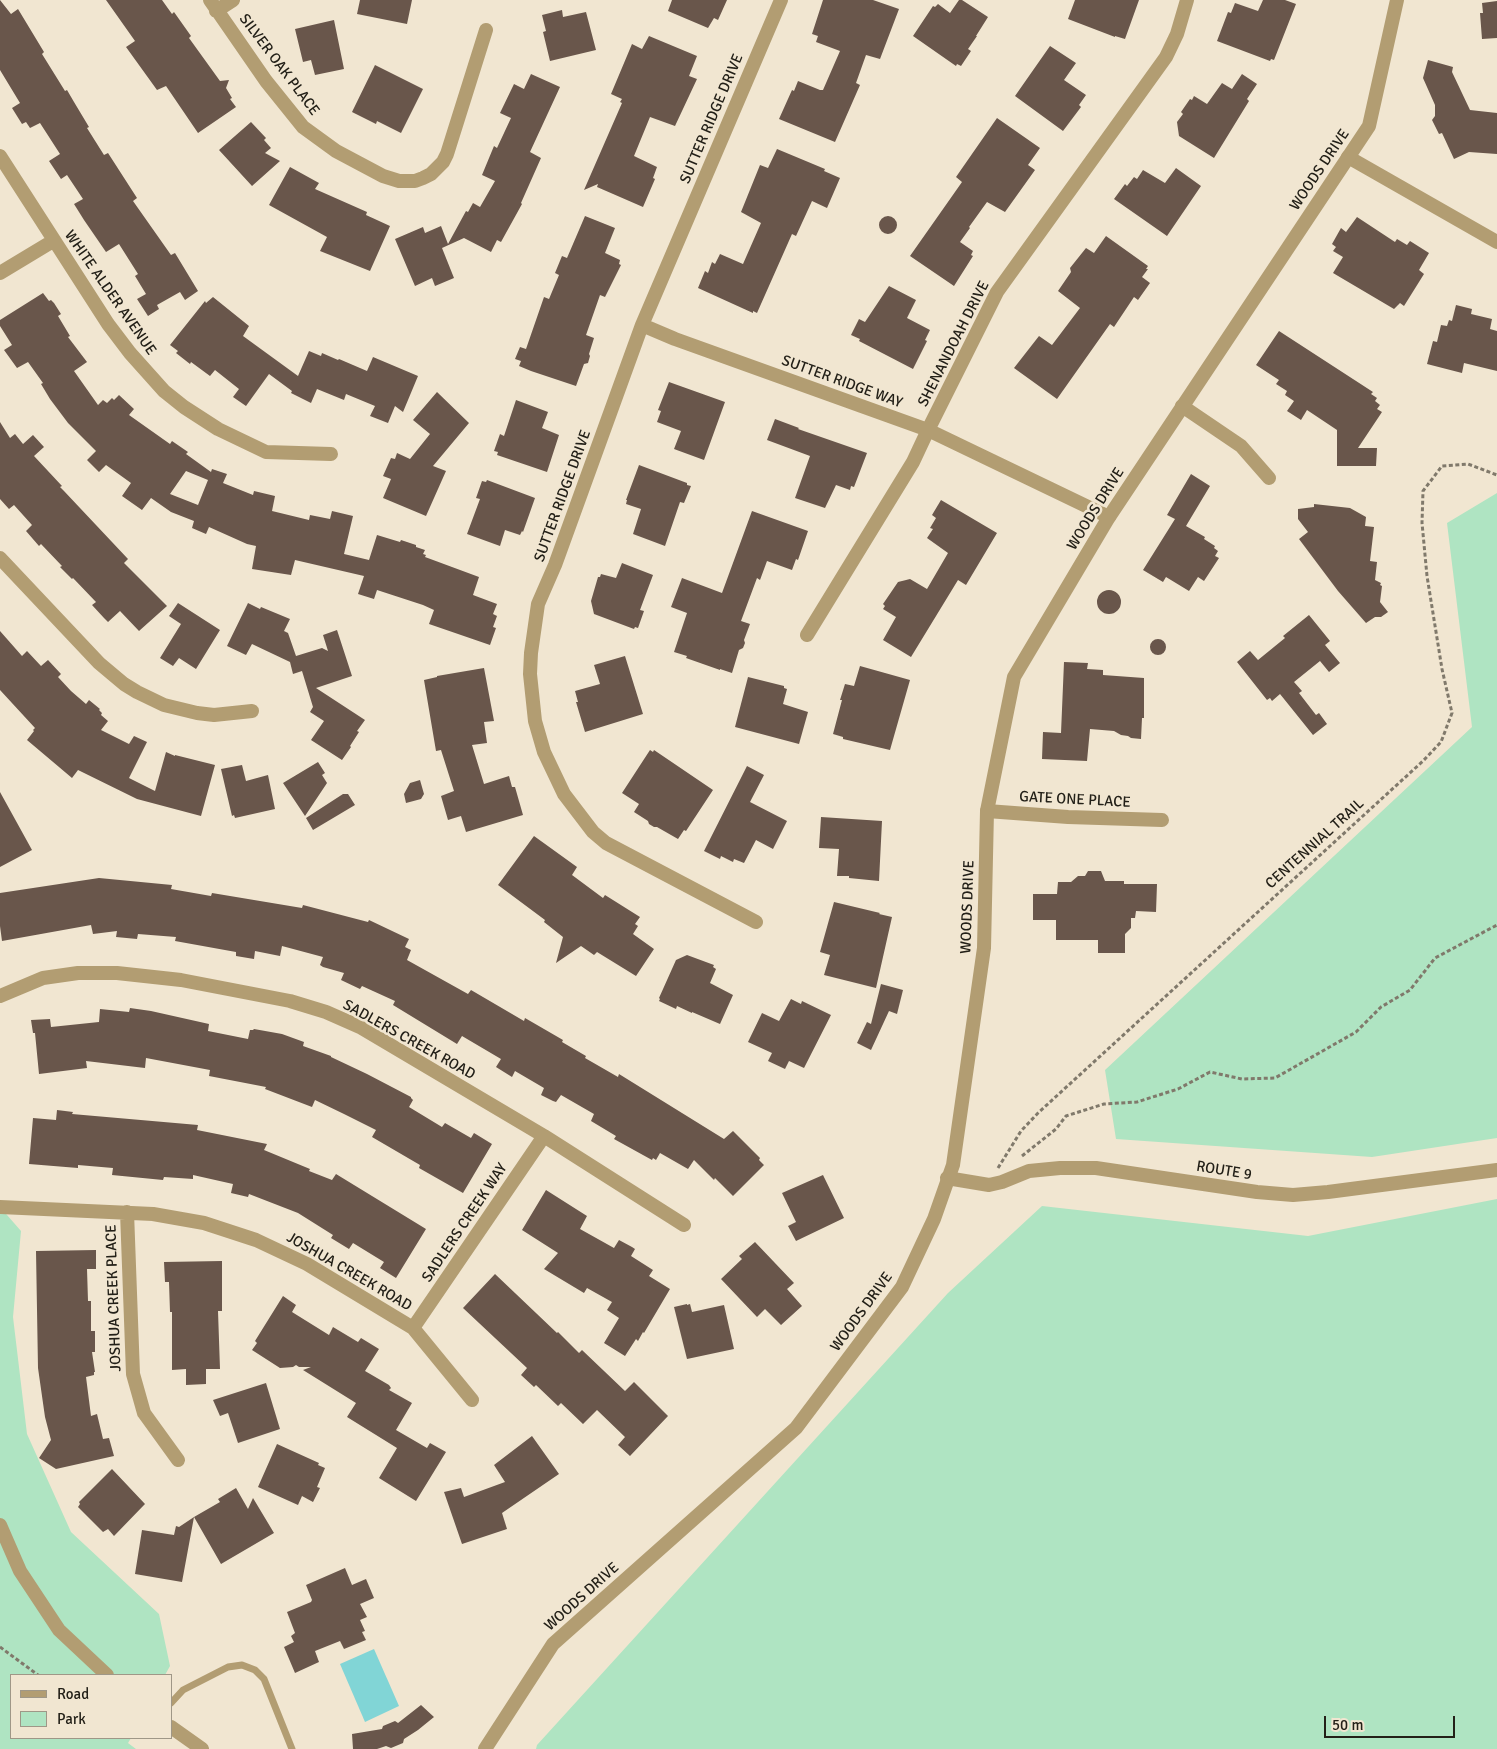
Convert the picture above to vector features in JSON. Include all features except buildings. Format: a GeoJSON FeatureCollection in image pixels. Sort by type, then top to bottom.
{"type":"FeatureCollection","features":[{"type":"Feature","properties":{"kind":"street"},"geometry":{"type":"LineString","coordinates":[[213,6],[233,0]]}},
{"type":"Feature","properties":{"kind":"street","name":"SUTTER RIDGE DRIVE"},"geometry":{"type":"LineString","coordinates":[[756,922],[606,843],[593,832],[564,794],[544,752],[535,721],[530,674],[538,604],[555,565],[642,326],[781,0]]}},
{"type":"Feature","properties":{"kind":"street","name":"SHENANDOAH DRIVE"},"geometry":{"type":"LineString","coordinates":[[807,635],[913,462],[997,292],[1166,57],[1177,34],[1187,0]]}},
{"type":"Feature","properties":{"kind":"street","name":"WOODS DRIVE"},"geometry":{"type":"LineString","coordinates":[[485,1749],[553,1644],[796,1428],[902,1287],[934,1219],[953,1165],[984,948],[987,811],[1014,677],[1109,517],[1369,126],[1397,0]]}},
{"type":"Feature","properties":{"kind":"street","name":"SILVER OAK PLACE"},"geometry":{"type":"LineString","coordinates":[[213,6],[266,81],[303,127],[336,151],[383,176],[399,181],[415,181],[424,178],[443,162],[486,30]]}},
{"type":"Feature","properties":{"kind":"street","name":"WHITE ALDER AVENUE"},"geometry":{"type":"LineString","coordinates":[[0,156],[53,241],[123,345],[152,380],[174,400],[218,429],[266,452],[331,454]]}},
{"type":"Feature","properties":{"kind":"street"},"geometry":{"type":"LineString","coordinates":[[1348,157],[1497,242]]}},
{"type":"Feature","properties":{"kind":"street"},"geometry":{"type":"LineString","coordinates":[[0,273],[53,241]]}},
{"type":"Feature","properties":{"kind":"street","name":"SUTTER RIDGE WAY"},"geometry":{"type":"LineString","coordinates":[[642,326],[928,430],[1109,517]]}},
{"type":"Feature","properties":{"kind":"street"},"geometry":{"type":"LineString","coordinates":[[1182,406],[1241,446],[1269,478]]}},
{"type":"Feature","properties":{"kind":"street"},"geometry":{"type":"LineString","coordinates":[[0,558],[99,663],[124,684],[164,705],[197,713],[214,716],[252,712]]}},
{"type":"Feature","properties":{"kind":"street","name":"GATE ONE PLACE"},"geometry":{"type":"LineString","coordinates":[[987,811],[1068,817],[1162,820]]}},
{"type":"Feature","properties":{"kind":"street","name":"SADLERS CREEK ROAD"},"geometry":{"type":"LineString","coordinates":[[0,996],[44,978],[78,973],[107,973],[181,980],[290,1001],[326,1012],[360,1028],[544,1136],[684,1225]]}},
{"type":"Feature","properties":{"kind":"street","name":"SADLERS CREEK WAY"},"geometry":{"type":"LineString","coordinates":[[413,1328],[544,1136]]}},
{"type":"Feature","properties":{"kind":"street","name":"ROUTE 9"},"geometry":{"type":"LineString","coordinates":[[947,1178],[989,1185],[1029,1171],[1060,1168],[1096,1168],[1257,1192],[1293,1195],[1497,1170]]}},
{"type":"Feature","properties":{"kind":"street","name":"JOSHUA CREEK ROAD"},"geometry":{"type":"LineString","coordinates":[[0,1207],[127,1212],[187,1220],[230,1230],[256,1240],[307,1264],[413,1328],[472,1400]]}},
{"type":"Feature","properties":{"kind":"street","name":"JOSHUA CREEK PLACE"},"geometry":{"type":"LineString","coordinates":[[127,1212],[133,1374],[144,1413],[178,1460]]}},
{"type":"Feature","properties":{"kind":"street"},"geometry":{"type":"LineString","coordinates":[[0,1525],[20,1571],[59,1630],[106,1674]]}},
{"type":"Feature","properties":{"kind":"street"},"geometry":{"type":"LineString","coordinates":[[172,1728],[202,1749]]}},
{"type":"Feature","properties":{"kind":"lane"},"geometry":{"type":"LineString","coordinates":[[172,1702],[183,1690],[228,1667],[242,1665],[255,1670],[264,1679],[292,1749]]}},
{"type":"Feature","properties":{"kind":"path","name":"CENTENNIAL TRAIL"},"geometry":{"type":"LineString","coordinates":[[997,1169],[1021,1131],[1038,1113],[1423,761],[1441,742],[1452,713],[1442,669],[1427,576],[1422,523],[1424,492],[1442,466],[1468,464],[1497,475]]}},
{"type":"Feature","properties":{"kind":"path"},"geometry":{"type":"LineString","coordinates":[[1021,1157],[1056,1129],[1066,1116],[1104,1104],[1137,1102],[1178,1089],[1210,1072],[1242,1079],[1276,1078],[1356,1032],[1381,1007],[1410,990],[1435,958],[1497,925]]}},
{"type":"Feature","properties":{"kind":"path"},"geometry":{"type":"LineString","coordinates":[[0,1647],[37,1674]]}},
{"type":"Feature","properties":{"kind":"green space"},"geometry":{"type":"Polygon","coordinates":[[[1497,493],[1497,1138],[1372,1157],[1116,1139],[1105,1070],[1472,727],[1447,523],[1497,493]]]}},
{"type":"Feature","properties":{"kind":"green space"},"geometry":{"type":"Polygon","coordinates":[[[1497,1199],[1497,1749],[536,1749],[537,1745],[948,1293],[1042,1206],[1308,1236],[1497,1199]]]}},
{"type":"Feature","properties":{"kind":"green space"},"geometry":{"type":"Polygon","coordinates":[[[0,1207],[21,1231],[13,1317],[27,1434],[71,1532],[159,1614],[170,1666],[166,1674],[10,1674],[10,1739],[130,1739],[128,1743],[136,1749],[0,1749],[0,1207]]]}},
{"type":"Feature","properties":{"kind":"water"},"geometry":{"type":"Polygon","coordinates":[[[374,1649],[399,1706],[365,1722],[340,1664],[374,1649]]]}}]}
